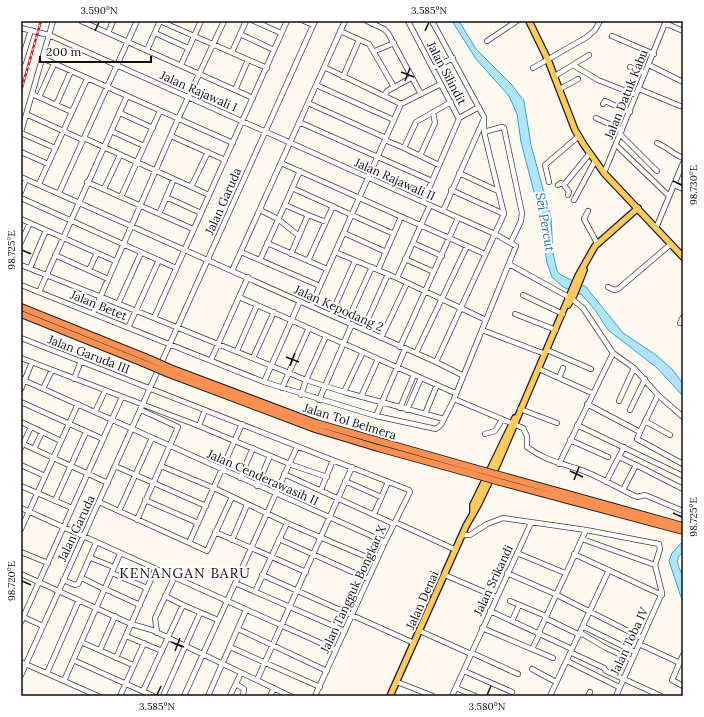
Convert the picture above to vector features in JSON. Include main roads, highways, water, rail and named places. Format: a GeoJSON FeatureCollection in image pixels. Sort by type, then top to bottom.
{"type":"FeatureCollection","features":[{"type":"Feature","properties":{"kind":"highway","name":"Jalan Tol Belmera"},"geometry":{"type":"LineString","coordinates":[[21,307],[169,371],[315,429],[378,448],[473,471],[682,528]]}},
{"type":"Feature","properties":{"kind":"highway","name":"Jalan Tol Belmera"},"geometry":{"type":"LineString","coordinates":[[21,314],[149,362]]}},
{"type":"Feature","properties":{"kind":"main road"},"geometry":{"type":"LineString","coordinates":[[529,21],[555,76],[579,136],[595,161],[604,173],[683,257]]}},
{"type":"Feature","properties":{"kind":"main road","name":"Jalan Denai"},"geometry":{"type":"LineString","coordinates":[[390,696],[463,535],[473,512],[474,504],[540,369],[563,313],[585,266],[597,244],[638,208]]}},
{"type":"Feature","properties":{"kind":"water","name":"Sei Percut"},"geometry":{"type":"Polygon","coordinates":[[[452,21],[459,21],[476,49],[512,85],[524,101],[531,145],[551,218],[553,253],[557,271],[561,275],[586,287],[623,333],[656,355],[673,370],[683,384],[683,396],[656,367],[608,330],[595,310],[582,295],[563,287],[552,277],[547,263],[540,215],[521,142],[517,114],[509,96],[476,59],[452,21]]]}},
{"type":"Feature","properties":{"kind":"water"},"geometry":{"type":"Polygon","coordinates":[[[683,541],[683,552],[678,558],[678,565],[683,578],[683,603],[669,561],[672,553],[683,541]]]}},
{"type":"Feature","properties":{"kind":"railway"},"geometry":{"type":"LineString","coordinates":[[21,91],[41,21]]}},
{"type":"Feature","properties":{"kind":"district","name":"KENANGAN BARU"},"geometry":{"type":"Point","coordinates":[185,573]}}]}
